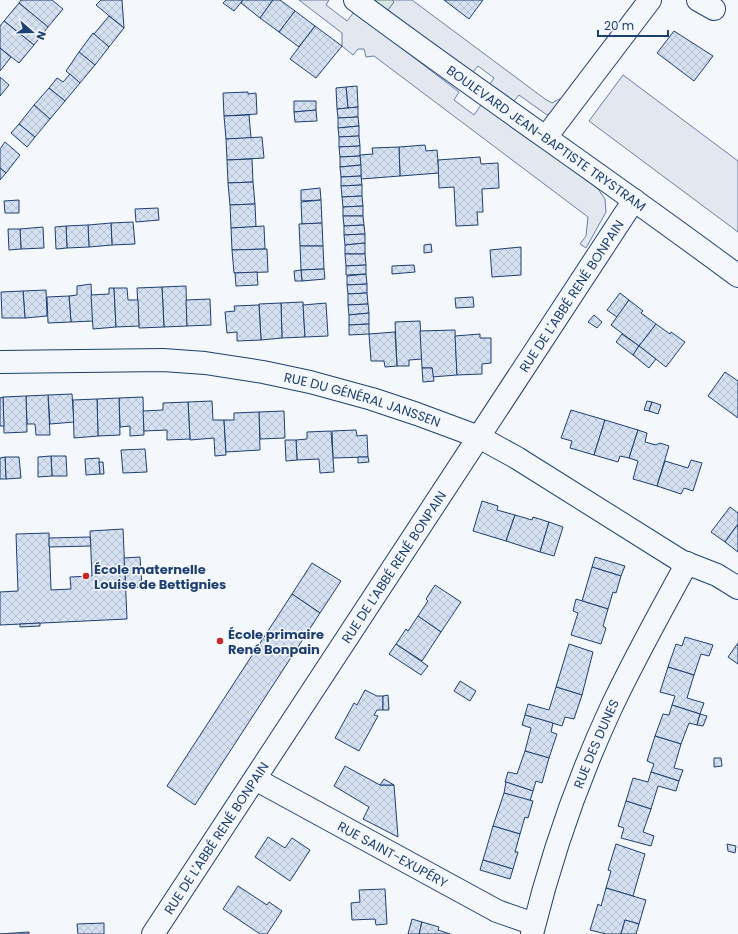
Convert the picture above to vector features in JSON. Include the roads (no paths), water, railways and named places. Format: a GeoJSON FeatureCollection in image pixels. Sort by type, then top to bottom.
{"type":"FeatureCollection","features":[{"type":"Feature","properties":{"kind":"street","name":"BOULEVARD JEAN-BAPTISTE TRYSTRAM"},"geometry":{"type":"LineString","coordinates":[[355,0],[456,76],[546,137],[738,276]]}},
{"type":"Feature","properties":{"kind":"street"},"geometry":{"type":"LineString","coordinates":[[546,137],[650,0]]}},
{"type":"Feature","properties":{"kind":"street","name":"RUE DE L'ABBÉ RENÉ BONPAIN"},"geometry":{"type":"LineString","coordinates":[[154,934],[634,200]]}},
{"type":"Feature","properties":{"kind":"street","name":"RUE DU GÉNÉRAL JANSSEN"},"geometry":{"type":"LineString","coordinates":[[0,362],[170,361],[205,363],[248,369],[310,382],[372,399],[479,437],[516,458],[687,563],[717,575],[738,588]]}},
{"type":"Feature","properties":{"kind":"street","name":"RUE DES DUNES"},"geometry":{"type":"LineString","coordinates":[[533,929],[550,867],[570,806],[595,743],[624,682],[687,563]]}},
{"type":"Feature","properties":{"kind":"street","name":"RUE SAINT-EXUPÉRY"},"geometry":{"type":"LineString","coordinates":[[254,779],[484,905],[533,929]]}},
{"type":"Feature","properties":{"kind":"place","name":"École maternelle Louise de Bettignies"},"geometry":{"type":"Point","coordinates":[86,576]}},
{"type":"Feature","properties":{"kind":"place","name":"École primaire René Bonpain"},"geometry":{"type":"Point","coordinates":[220,641]}}]}
